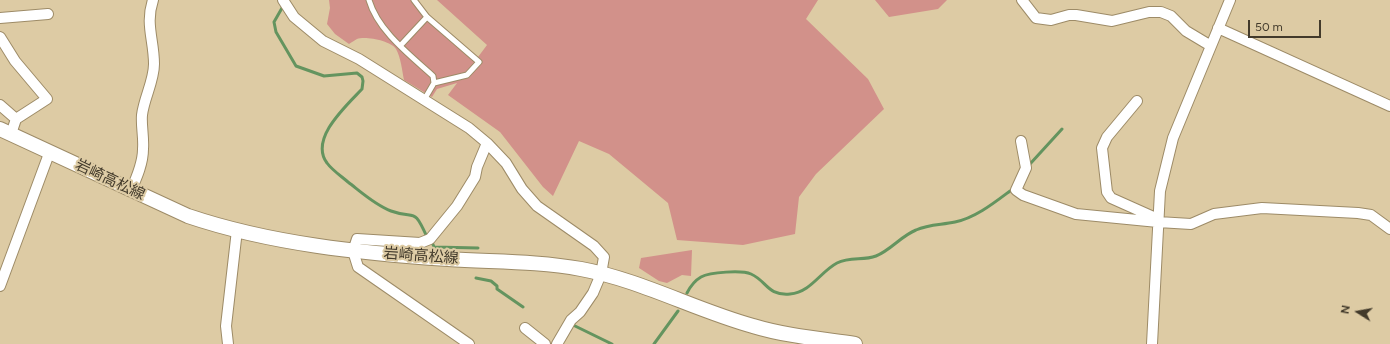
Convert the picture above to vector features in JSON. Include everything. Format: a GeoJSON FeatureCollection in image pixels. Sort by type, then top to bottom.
{"type":"FeatureCollection","features":[{"type":"Feature","properties":{"kind":"main road","name":"岩崎高松線"},"geometry":{"type":"LineString","coordinates":[[5,131],[188,216],[219,227],[353,250],[448,259],[524,262],[581,269],[631,282],[753,326],[790,335],[854,344]]}},
{"type":"Feature","properties":{"kind":"street"},"geometry":{"type":"LineString","coordinates":[[131,190],[142,162],[142,113],[150,91],[154,64],[149,29],[149,10],[153,0]]}},
{"type":"Feature","properties":{"kind":"street"},"geometry":{"type":"LineString","coordinates":[[283,0],[294,17],[323,41],[359,59],[469,128],[487,143],[506,163],[522,189],[537,206],[594,246],[604,257],[601,274],[593,293],[580,312],[570,320],[557,344]]}},
{"type":"Feature","properties":{"kind":"street"},"geometry":{"type":"LineString","coordinates":[[1022,0],[1036,18],[1051,20],[1069,14],[1076,14],[1112,21],[1149,12],[1161,12],[1171,16],[1186,31],[1211,46]]}},
{"type":"Feature","properties":{"kind":"street"},"geometry":{"type":"LineString","coordinates":[[1152,344],[1160,191],[1173,138],[1230,0]]}},
{"type":"Feature","properties":{"kind":"street"},"geometry":{"type":"LineString","coordinates":[[0,18],[48,14]]}},
{"type":"Feature","properties":{"kind":"street"},"geometry":{"type":"LineString","coordinates":[[1218,28],[1390,106]]}},
{"type":"Feature","properties":{"kind":"street"},"geometry":{"type":"LineString","coordinates":[[0,37],[15,61],[47,99],[16,119],[5,131]]}},
{"type":"Feature","properties":{"kind":"street"},"geometry":{"type":"LineString","coordinates":[[1137,101],[1107,137],[1102,148],[1107,192],[1111,198],[1158,220]]}},
{"type":"Feature","properties":{"kind":"street"},"geometry":{"type":"LineString","coordinates":[[0,105],[16,119]]}},
{"type":"Feature","properties":{"kind":"street"},"geometry":{"type":"LineString","coordinates":[[1021,141],[1026,168],[1016,190],[1023,196],[1076,214],[1191,224],[1214,214],[1262,208],[1371,215],[1390,229]]}},
{"type":"Feature","properties":{"kind":"street"},"geometry":{"type":"LineString","coordinates":[[469,344],[358,267],[353,250],[357,239],[420,243],[430,239],[457,206],[475,177],[477,167],[487,143]]}},
{"type":"Feature","properties":{"kind":"street"},"geometry":{"type":"LineString","coordinates":[[0,286],[50,151]]}},
{"type":"Feature","properties":{"kind":"street"},"geometry":{"type":"LineString","coordinates":[[228,344],[226,326],[237,230]]}},
{"type":"Feature","properties":{"kind":"street"},"geometry":{"type":"LineString","coordinates":[[524,328],[544,344]]}},
{"type":"Feature","properties":{"kind":"lane"},"geometry":{"type":"LineString","coordinates":[[369,0],[373,12],[400,46],[433,76],[434,83],[424,100]]}},
{"type":"Feature","properties":{"kind":"lane"},"geometry":{"type":"LineString","coordinates":[[414,0],[427,17],[479,62],[467,75],[434,83]]}},
{"type":"Feature","properties":{"kind":"lane"},"geometry":{"type":"LineString","coordinates":[[400,46],[427,17]]}},
{"type":"Feature","properties":{"kind":"shaded area"},"geometry":{"type":"Polygon","coordinates":[[[329,0],[418,0],[430,16],[478,57],[487,45],[437,0],[818,0],[806,19],[868,79],[884,109],[816,174],[799,197],[795,234],[743,245],[677,240],[668,203],[609,154],[579,141],[553,196],[543,187],[500,132],[448,95],[457,83],[437,89],[432,97],[404,80],[399,56],[393,46],[378,40],[366,38],[357,39],[349,44],[335,34],[327,24],[330,8],[329,0]]]}},
{"type":"Feature","properties":{"kind":"shaded area"},"geometry":{"type":"Polygon","coordinates":[[[875,0],[947,0],[938,9],[889,17],[875,0]]]}},
{"type":"Feature","properties":{"kind":"shaded area"},"geometry":{"type":"Polygon","coordinates":[[[692,250],[691,276],[682,275],[667,283],[659,281],[639,268],[641,258],[692,250]]]}},
{"type":"Feature","properties":{"kind":"waterway"},"geometry":{"type":"LineString","coordinates":[[282,8],[274,22],[276,32],[296,66],[324,76],[357,73],[362,77],[362,89],[347,104],[332,123],[326,134],[323,144],[323,154],[327,163],[334,171],[379,205],[391,211],[416,218],[427,237]]}},
{"type":"Feature","properties":{"kind":"waterway"},"geometry":{"type":"LineString","coordinates":[[1030,164],[1062,129]]}},
{"type":"Feature","properties":{"kind":"waterway"},"geometry":{"type":"LineString","coordinates":[[687,293],[692,284],[705,275],[734,272],[751,274],[776,293],[790,294],[804,290],[825,271],[837,263],[876,256],[916,230],[955,222],[970,217],[984,210],[1010,191]]}},
{"type":"Feature","properties":{"kind":"waterway"},"geometry":{"type":"LineString","coordinates":[[432,242],[434,247],[478,248]]}},
{"type":"Feature","properties":{"kind":"waterway"},"geometry":{"type":"LineString","coordinates":[[476,278],[491,281],[497,286],[497,289],[523,307]]}},
{"type":"Feature","properties":{"kind":"waterway"},"geometry":{"type":"LineString","coordinates":[[654,344],[678,311]]}},
{"type":"Feature","properties":{"kind":"waterway"},"geometry":{"type":"LineString","coordinates":[[573,325],[612,344]]}}]}
